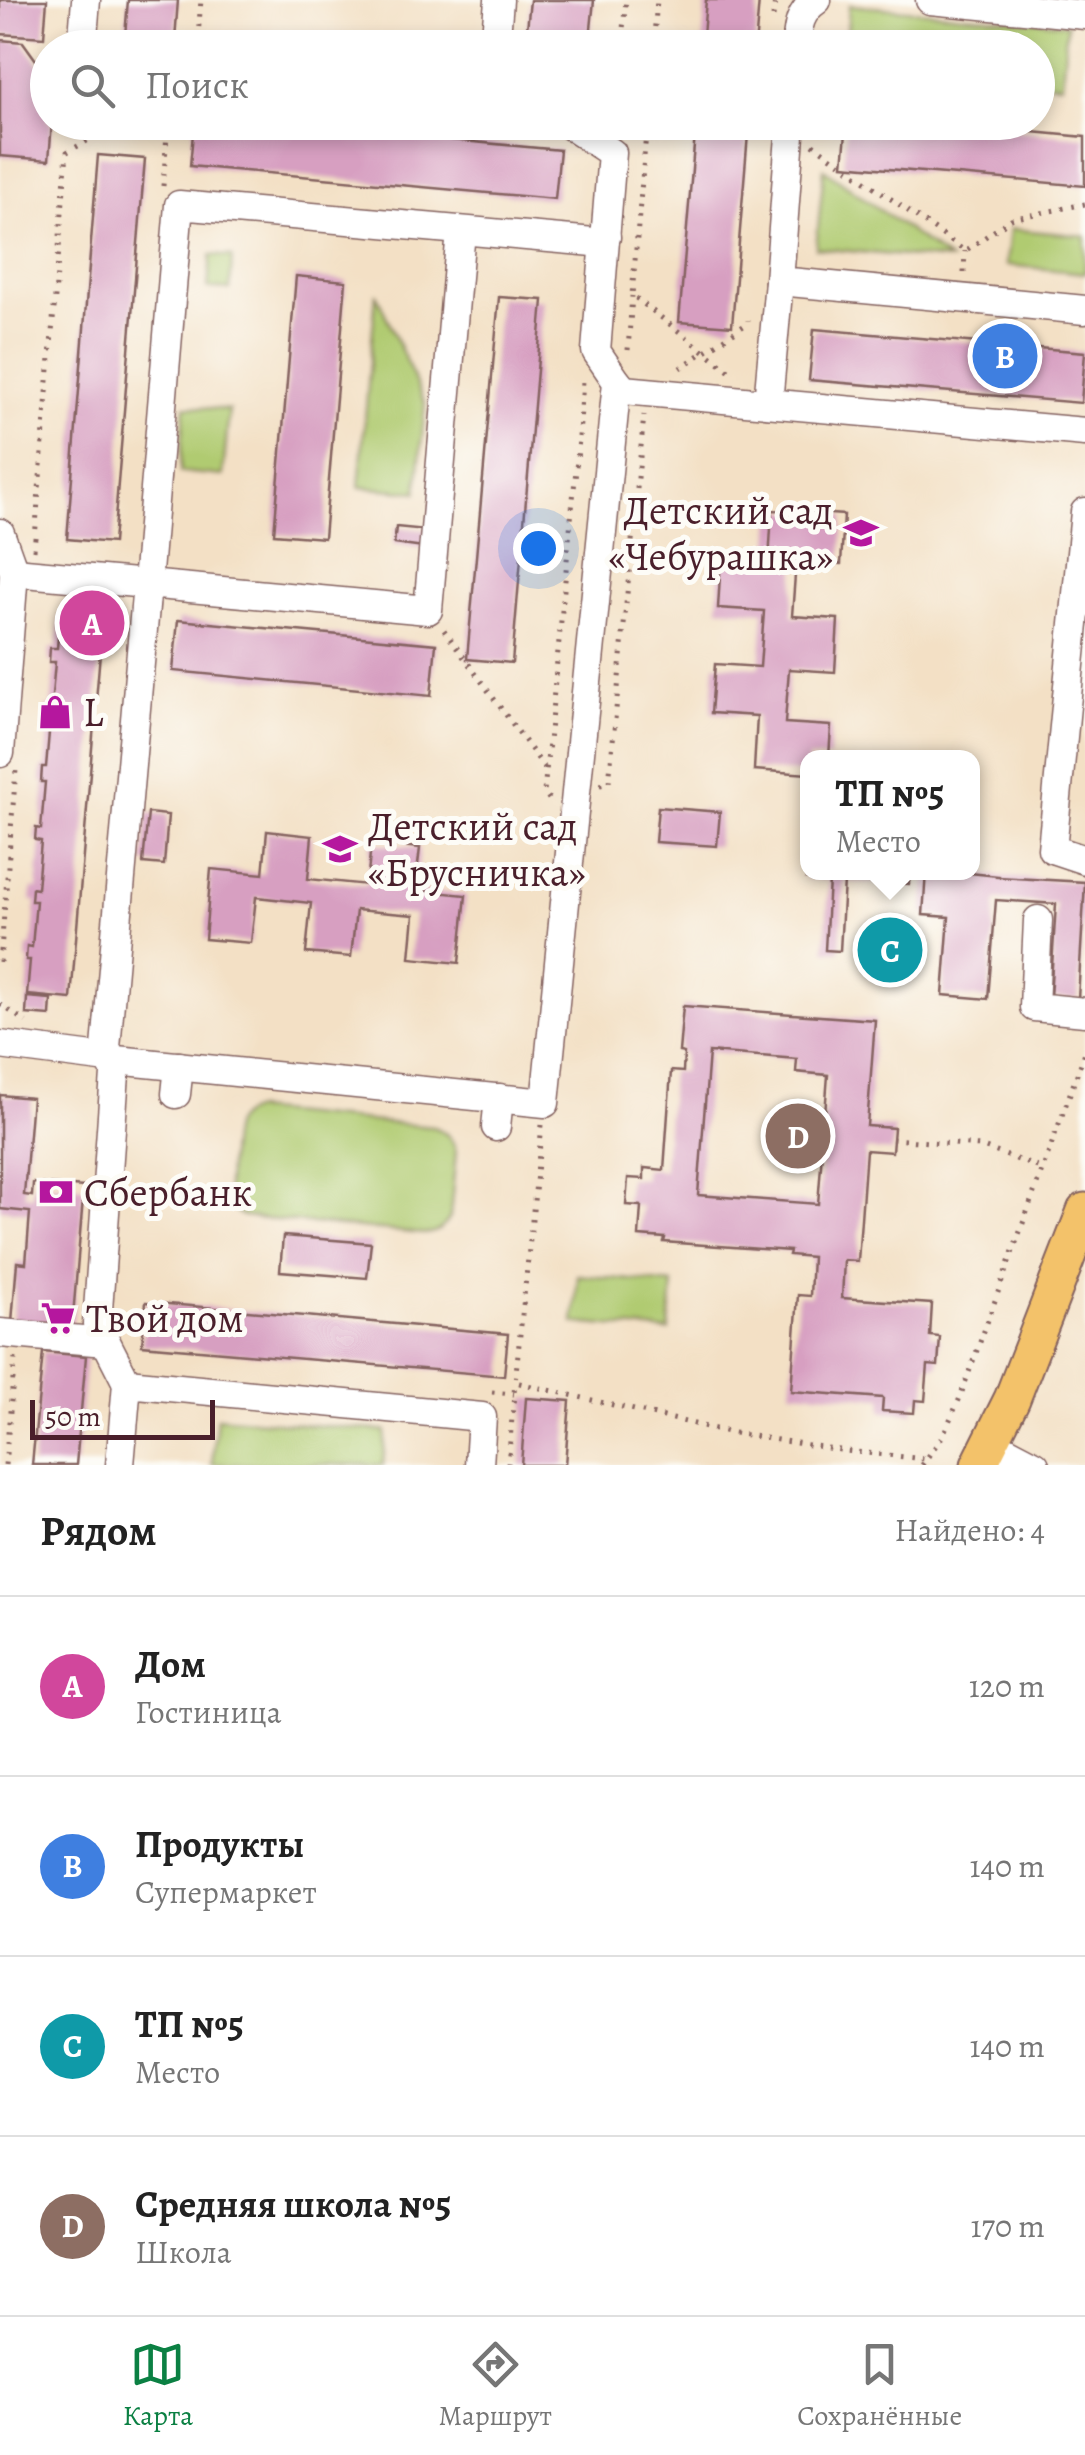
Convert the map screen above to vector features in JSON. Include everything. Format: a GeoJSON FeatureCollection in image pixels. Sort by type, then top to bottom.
{"type":"FeatureCollection","features":[{"type":"Feature","properties":{"kind":"main road"},"geometry":{"type":"LineString","coordinates":[[985,1454],[1012,1398],[1085,1212]]}},
{"type":"Feature","properties":{"kind":"lane"},"geometry":{"type":"LineString","coordinates":[[84,30],[86,0]]}},
{"type":"Feature","properties":{"kind":"lane"},"geometry":{"type":"LineString","coordinates":[[496,30],[499,0]]}},
{"type":"Feature","properties":{"kind":"lane"},"geometry":{"type":"LineString","coordinates":[[797,30],[798,21],[817,0]]}},
{"type":"Feature","properties":{"kind":"lane"},"geometry":{"type":"LineString","coordinates":[[930,0],[1085,15]]}},
{"type":"Feature","properties":{"kind":"lane"},"geometry":{"type":"LineString","coordinates":[[0,1045],[111,1059],[177,1080],[545,1103],[616,395],[596,351],[612,153],[592,140]]}},
{"type":"Feature","properties":{"kind":"lane"},"geometry":{"type":"LineString","coordinates":[[768,403],[790,140]]}},
{"type":"Feature","properties":{"kind":"lane"},"geometry":{"type":"LineString","coordinates":[[120,1465],[127,1384],[97,1324],[111,1059],[179,205],[594,242],[606,237]]}},
{"type":"Feature","properties":{"kind":"lane"},"geometry":{"type":"LineString","coordinates":[[23,573],[428,610],[461,231]]}},
{"type":"Feature","properties":{"kind":"lane"},"geometry":{"type":"LineString","coordinates":[[778,281],[1085,310]]}},
{"type":"Feature","properties":{"kind":"lane"},"geometry":{"type":"LineString","coordinates":[[616,395],[624,390],[1085,432]]}},
{"type":"Feature","properties":{"kind":"lane"},"geometry":{"type":"LineString","coordinates":[[1085,512],[1052,849],[1085,860]]}},
{"type":"Feature","properties":{"kind":"lane"},"geometry":{"type":"LineString","coordinates":[[0,534],[23,573],[8,758]]}},
{"type":"Feature","properties":{"kind":"lane"},"geometry":{"type":"LineString","coordinates":[[1038,920],[1034,1007],[1085,1012]]}},
{"type":"Feature","properties":{"kind":"lane"},"geometry":{"type":"LineString","coordinates":[[496,1127],[499,1098]]}},
{"type":"Feature","properties":{"kind":"lane"},"geometry":{"type":"LineString","coordinates":[[0,1333],[106,1342]]}},
{"type":"Feature","properties":{"kind":"lane"},"geometry":{"type":"LineString","coordinates":[[127,1384],[482,1417],[479,1465]]}},
{"type":"Feature","properties":{"kind":"lane"},"geometry":{"type":"LineString","coordinates":[[985,1454],[1035,1465]]}},
{"type":"Feature","properties":{"kind":"path"},"geometry":{"type":"LineString","coordinates":[[199,30],[201,0]]}},
{"type":"Feature","properties":{"kind":"path"},"geometry":{"type":"LineString","coordinates":[[624,30],[626,0]]}},
{"type":"Feature","properties":{"kind":"path"},"geometry":{"type":"LineString","coordinates":[[654,30],[657,0]]}},
{"type":"Feature","properties":{"kind":"path"},"geometry":{"type":"LineString","coordinates":[[23,573],[67,152],[89,140]]}},
{"type":"Feature","properties":{"kind":"path"},"geometry":{"type":"LineString","coordinates":[[810,140],[965,251],[1011,219],[1085,204]]}},
{"type":"Feature","properties":{"kind":"path"},"geometry":{"type":"LineString","coordinates":[[646,392],[748,323],[748,310]]}},
{"type":"Feature","properties":{"kind":"path"},"geometry":{"type":"LineString","coordinates":[[554,806],[544,792],[584,364]]}},
{"type":"Feature","properties":{"kind":"path"},"geometry":{"type":"LineString","coordinates":[[579,438],[616,395]]}},
{"type":"Feature","properties":{"kind":"path"},"geometry":{"type":"LineString","coordinates":[[439,623],[546,770]]}},
{"type":"Feature","properties":{"kind":"path"},"geometry":{"type":"LineString","coordinates":[[0,962],[8,758]]}},
{"type":"Feature","properties":{"kind":"path"},"geometry":{"type":"LineString","coordinates":[[0,1004],[25,1022],[42,1024]]}},
{"type":"Feature","properties":{"kind":"path"},"geometry":{"type":"LineString","coordinates":[[515,1382],[728,1432],[924,1462],[942,1438],[959,1400],[1085,1052]]}},
{"type":"Feature","properties":{"kind":"path"},"geometry":{"type":"LineString","coordinates":[[508,1465],[542,1126],[536,1102]]}},
{"type":"Feature","properties":{"kind":"path"},"geometry":{"type":"LineString","coordinates":[[892,1139],[980,1146],[1043,1169]]}},
{"type":"Feature","properties":{"kind":"green space"},"geometry":{"type":"Polygon","coordinates":[[[849,5],[1067,24],[1062,84],[1055,83],[1055,30],[847,30],[849,5]]]}},
{"type":"Feature","properties":{"kind":"green space"},"geometry":{"type":"Polygon","coordinates":[[[824,169],[949,260],[816,248],[824,169]]]}},
{"type":"Feature","properties":{"kind":"green space"},"geometry":{"type":"Polygon","coordinates":[[[1010,229],[1085,236],[1085,273],[1006,265],[1010,229]]]}},
{"type":"Feature","properties":{"kind":"green space"},"geometry":{"type":"Polygon","coordinates":[[[211,255],[232,257],[230,290],[208,288],[211,255]]]}},
{"type":"Feature","properties":{"kind":"green space"},"geometry":{"type":"Polygon","coordinates":[[[376,293],[425,404],[417,492],[359,487],[376,293]]]}},
{"type":"Feature","properties":{"kind":"green space"},"geometry":{"type":"Polygon","coordinates":[[[185,406],[229,410],[223,476],[180,472],[185,406]]]}},
{"type":"Feature","properties":{"kind":"green space"},"geometry":{"type":"Polygon","coordinates":[[[254,1110],[442,1131],[451,1139],[456,1152],[450,1217],[439,1230],[423,1234],[245,1217],[228,1200],[230,1149],[234,1124],[254,1110]]]}},
{"type":"Feature","properties":{"kind":"green space"},"geometry":{"type":"Polygon","coordinates":[[[578,1275],[673,1284],[669,1331],[574,1323],[578,1275]]]}},
{"type":"Feature","properties":{"kind":"green space"},"geometry":{"type":"Polygon","coordinates":[[[217,1417],[386,1431],[383,1465],[212,1464],[217,1417]]]}},
{"type":"Feature","properties":{"kind":"building"},"geometry":{"type":"Polygon","coordinates":[[[0,0],[47,0],[45,30],[30,30],[30,36],[0,34],[0,0]]]}},
{"type":"Feature","properties":{"kind":"building"},"geometry":{"type":"Polygon","coordinates":[[[128,0],[178,0],[176,30],[126,30],[128,0]]]}},
{"type":"Feature","properties":{"kind":"building"},"geometry":{"type":"Polygon","coordinates":[[[530,0],[594,0],[591,30],[527,30],[530,0]]]}},
{"type":"Feature","properties":{"kind":"building"},"geometry":{"type":"Polygon","coordinates":[[[706,0],[759,0],[756,30],[704,30],[706,0]]]}},
{"type":"Feature","properties":{"kind":"building"},"geometry":{"type":"Polygon","coordinates":[[[0,40],[23,42],[30,52],[30,140],[51,140],[49,160],[0,156],[0,40]]]}},
{"type":"Feature","properties":{"kind":"building"},"geometry":{"type":"Polygon","coordinates":[[[1055,134],[1085,137],[1085,186],[843,165],[845,140],[1055,140],[1055,134]]]}},
{"type":"Feature","properties":{"kind":"building"},"geometry":{"type":"Polygon","coordinates":[[[192,140],[452,140],[560,150],[555,199],[190,166],[192,140]]]}},
{"type":"Feature","properties":{"kind":"building"},"geometry":{"type":"Polygon","coordinates":[[[694,140],[748,140],[732,326],[679,322],[694,140]]]}},
{"type":"Feature","properties":{"kind":"building"},"geometry":{"type":"Polygon","coordinates":[[[98,155],[145,159],[113,543],[67,539],[98,155]]]}},
{"type":"Feature","properties":{"kind":"building"},"geometry":{"type":"Polygon","coordinates":[[[296,276],[346,281],[324,538],[274,534],[296,276]]]}},
{"type":"Feature","properties":{"kind":"building"},"geometry":{"type":"Polygon","coordinates":[[[499,297],[543,300],[512,663],[467,659],[499,297]]]}},
{"type":"Feature","properties":{"kind":"building"},"geometry":{"type":"Polygon","coordinates":[[[814,329],[1085,352],[1081,403],[809,380],[814,329]]]}},
{"type":"Feature","properties":{"kind":"building"},"geometry":{"type":"Polygon","coordinates":[[[772,510],[844,515],[841,564],[796,561],[792,616],[838,619],[835,672],[789,669],[785,723],[831,726],[830,750],[800,750],[800,773],[754,770],[757,716],[711,713],[715,664],[760,667],[764,611],[718,608],[721,558],[769,562],[772,510]]]}},
{"type":"Feature","properties":{"kind":"building"},"geometry":{"type":"Polygon","coordinates":[[[396,527],[427,530],[424,548],[394,544],[396,527]]]}},
{"type":"Feature","properties":{"kind":"building"},"geometry":{"type":"Polygon","coordinates":[[[60,614],[103,617],[71,999],[27,995],[30,960],[26,960],[27,946],[32,947],[36,901],[31,901],[32,888],[37,889],[41,841],[35,840],[36,828],[41,829],[45,782],[41,782],[42,767],[46,767],[50,721],[45,721],[46,706],[51,707],[55,662],[49,662],[50,648],[57,648],[60,614]]]}},
{"type":"Feature","properties":{"kind":"building"},"geometry":{"type":"Polygon","coordinates":[[[178,620],[436,644],[431,696],[173,671],[178,620]]]}},
{"type":"Feature","properties":{"kind":"building"},"geometry":{"type":"Polygon","coordinates":[[[658,807],[720,812],[717,846],[655,842],[658,807]]]}},
{"type":"Feature","properties":{"kind":"building"},"geometry":{"type":"Polygon","coordinates":[[[148,813],[168,815],[164,865],[143,863],[148,813]]]}},
{"type":"Feature","properties":{"kind":"building"},"geometry":{"type":"Polygon","coordinates":[[[267,831],[312,836],[308,879],[367,885],[371,843],[420,848],[415,890],[466,895],[459,963],[410,958],[414,915],[356,910],[351,957],[306,953],[311,903],[256,897],[251,943],[205,939],[211,869],[263,874],[267,831]]]}},
{"type":"Feature","properties":{"kind":"building"},"geometry":{"type":"Polygon","coordinates":[[[980,874],[1085,882],[1078,999],[1050,998],[1056,904],[996,900],[988,999],[943,995],[949,917],[923,915],[925,880],[980,880],[980,874]]]}},
{"type":"Feature","properties":{"kind":"building"},"geometry":{"type":"Polygon","coordinates":[[[829,880],[909,880],[909,884],[844,881],[840,951],[825,950],[829,880]]]}},
{"type":"Feature","properties":{"kind":"building"},"geometry":{"type":"Polygon","coordinates":[[[870,936],[912,938],[911,964],[868,961],[870,936]]]}},
{"type":"Feature","properties":{"kind":"building"},"geometry":{"type":"Polygon","coordinates":[[[27,997],[51,999],[50,1016],[26,1014],[27,997]]]}},
{"type":"Feature","properties":{"kind":"building"},"geometry":{"type":"Polygon","coordinates":[[[683,1006],[875,1020],[867,1126],[894,1128],[892,1152],[866,1150],[858,1261],[844,1260],[842,1298],[932,1304],[930,1336],[940,1337],[938,1366],[928,1365],[925,1401],[915,1400],[914,1413],[882,1411],[883,1398],[791,1391],[798,1295],[810,1296],[812,1257],[789,1255],[790,1251],[664,1242],[665,1238],[639,1236],[641,1206],[626,1205],[628,1178],[644,1179],[644,1168],[664,1170],[671,1071],[683,1072],[684,1053],[679,1052],[683,1006]],[[709,1052],[698,1195],[818,1204],[828,1075],[796,1072],[797,1059],[709,1052]]]}},
{"type":"Feature","properties":{"kind":"building"},"geometry":{"type":"Polygon","coordinates":[[[0,1095],[32,1098],[24,1195],[32,1196],[33,1183],[84,1187],[72,1328],[12,1322],[17,1262],[26,1263],[30,1212],[0,1209],[0,1095]]]}},
{"type":"Feature","properties":{"kind":"building"},"geometry":{"type":"Polygon","coordinates":[[[283,1236],[371,1243],[367,1278],[280,1271],[283,1236]]]}},
{"type":"Feature","properties":{"kind":"building"},"geometry":{"type":"Polygon","coordinates":[[[146,1302],[508,1334],[504,1376],[142,1345],[146,1302]]]}},
{"type":"Feature","properties":{"kind":"building"},"geometry":{"type":"Polygon","coordinates":[[[43,1352],[86,1356],[76,1465],[32,1465],[43,1352]]]}},
{"type":"Feature","properties":{"kind":"building"},"geometry":{"type":"Polygon","coordinates":[[[526,1398],[570,1401],[565,1465],[521,1465],[526,1398]]]}},
{"type":"Feature","properties":{"kind":"place","name":"Продукты"},"geometry":{"type":"Point","coordinates":[1005,356]}},
{"type":"Feature","properties":{"kind":"place","name":"Детский сад «Чебурашка»"},"geometry":{"type":"Point","coordinates":[861,533]}},
{"type":"Feature","properties":{"kind":"place","name":"Дом"},"geometry":{"type":"Point","coordinates":[92,623]}},
{"type":"Feature","properties":{"kind":"place","name":"L"},"geometry":{"type":"Point","coordinates":[55,712]}},
{"type":"Feature","properties":{"kind":"place","name":"Детский сад «Брусничка»"},"geometry":{"type":"Point","coordinates":[340,849]}},
{"type":"Feature","properties":{"kind":"place","name":"ТП №5"},"geometry":{"type":"Point","coordinates":[890,950]}},
{"type":"Feature","properties":{"kind":"place","name":"Средняя школа №5"},"geometry":{"type":"Point","coordinates":[798,1136]}},
{"type":"Feature","properties":{"kind":"place","name":"Сбербанк"},"geometry":{"type":"Point","coordinates":[56,1192]}},
{"type":"Feature","properties":{"kind":"place","name":"Твой дом"},"geometry":{"type":"Point","coordinates":[58,1318]}}]}
